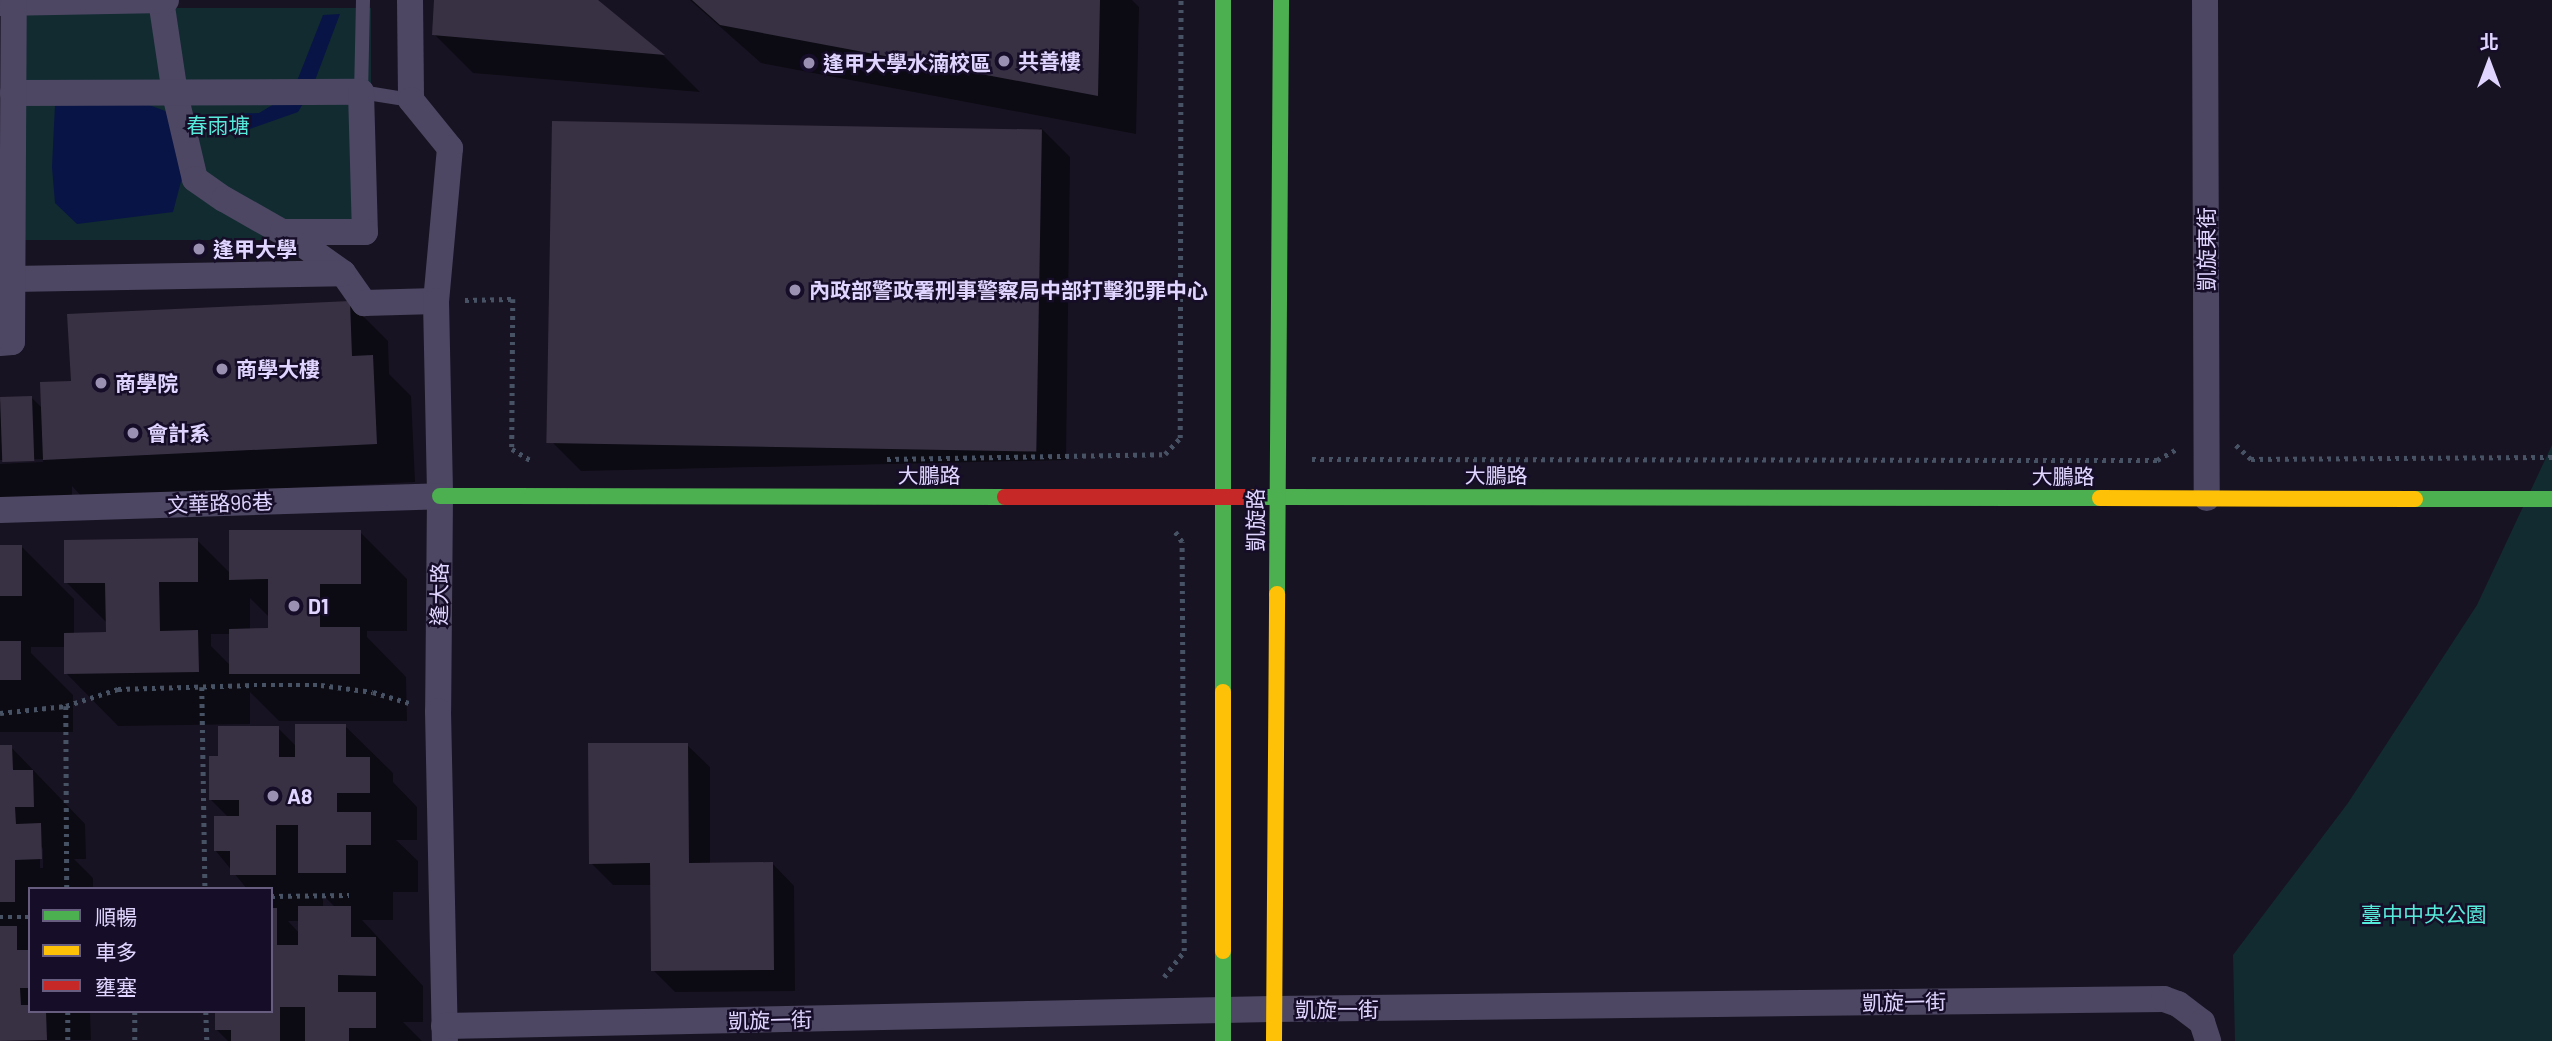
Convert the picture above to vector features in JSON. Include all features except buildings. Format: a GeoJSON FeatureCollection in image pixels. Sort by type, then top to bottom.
{"type":"FeatureCollection","features":[{"type":"Feature","properties":{"kind":"street"},"geometry":{"type":"LineString","coordinates":[[0,343],[12,342],[12,93],[7,3],[163,0],[190,178],[283,232],[343,273],[363,303],[436,301]]}},
{"type":"Feature","properties":{"kind":"street"},"geometry":{"type":"LineString","coordinates":[[410,0],[411,100]]}},
{"type":"Feature","properties":{"kind":"street","name":"凱旋路"},"geometry":{"type":"LineString","coordinates":[[1223,0],[1223,1041]]}},
{"type":"Feature","properties":{"kind":"street","name":"凱旋路"},"geometry":{"type":"LineString","coordinates":[[1273,1041],[1281,0]]}},
{"type":"Feature","properties":{"kind":"street","name":"凱旋東街"},"geometry":{"type":"LineString","coordinates":[[2205,0],[2207,498]]}},
{"type":"Feature","properties":{"kind":"street"},"geometry":{"type":"LineString","coordinates":[[12,93],[179,113],[284,93],[361,92],[365,232],[283,232]]}},
{"type":"Feature","properties":{"kind":"street","name":"逢大路"},"geometry":{"type":"LineString","coordinates":[[411,100],[450,148],[436,301],[440,496],[438,711],[444,1034]]}},
{"type":"Feature","properties":{"kind":"street"},"geometry":{"type":"LineString","coordinates":[[12,278],[343,273]]}},
{"type":"Feature","properties":{"kind":"street","name":"大鵬路"},"geometry":{"type":"LineString","coordinates":[[440,496],[2552,499]]}},
{"type":"Feature","properties":{"kind":"street","name":"文華路96巷"},"geometry":{"type":"LineString","coordinates":[[0,510],[440,496]]}},
{"type":"Feature","properties":{"kind":"street","name":"凱旋一街"},"geometry":{"type":"LineString","coordinates":[[444,1034],[1273,1009],[2164,999],[2179,1003],[2202,1022],[2208,1041]]}},
{"type":"Feature","properties":{"kind":"lane"},"geometry":{"type":"LineString","coordinates":[[363,0],[361,92],[411,100]]}},
{"type":"Feature","properties":{"kind":"path"},"geometry":{"type":"LineString","coordinates":[[873,459],[1165,454],[1180,438],[1181,0]]}},
{"type":"Feature","properties":{"kind":"path"},"geometry":{"type":"LineString","coordinates":[[436,301],[513,299],[512,449],[540,466]]}},
{"type":"Feature","properties":{"kind":"path"},"geometry":{"type":"LineString","coordinates":[[2235,444],[2251,458],[2552,457]]}},
{"type":"Feature","properties":{"kind":"path"},"geometry":{"type":"LineString","coordinates":[[1305,459],[2157,460],[2179,448]]}},
{"type":"Feature","properties":{"kind":"path"},"geometry":{"type":"LineString","coordinates":[[1164,977],[1185,951],[1182,542],[1167,522]]}},
{"type":"Feature","properties":{"kind":"path"},"geometry":{"type":"LineString","coordinates":[[0,713],[66,706],[118,689],[321,685],[373,692],[438,711]]}},
{"type":"Feature","properties":{"kind":"path"},"geometry":{"type":"LineString","coordinates":[[202,687],[205,887]]}},
{"type":"Feature","properties":{"kind":"path"},"geometry":{"type":"LineString","coordinates":[[66,706],[67,887]]}},
{"type":"Feature","properties":{"kind":"path"},"geometry":{"type":"LineString","coordinates":[[273,896],[349,895]]}},
{"type":"Feature","properties":{"kind":"path"},"geometry":{"type":"LineString","coordinates":[[0,917],[28,917]]}},
{"type":"Feature","properties":{"kind":"path"},"geometry":{"type":"LineString","coordinates":[[68,1013],[68,1041]]}},
{"type":"Feature","properties":{"kind":"path"},"geometry":{"type":"LineString","coordinates":[[135,1013],[135,1041]]}},
{"type":"Feature","properties":{"kind":"path"},"geometry":{"type":"LineString","coordinates":[[206,1013],[207,1041]]}},
{"type":"Feature","properties":{"kind":"green space","name":"春雨塘"},"geometry":{"type":"Polygon","coordinates":[[[18,8],[371,8],[371,240],[18,240],[18,8]]]}},
{"type":"Feature","properties":{"kind":"green space","name":"臺中中央公園"},"geometry":{"type":"Polygon","coordinates":[[[2552,445],[2552,1041],[2235,1041],[2233,955],[2348,803],[2477,605],[2552,445]]]}},
{"type":"Feature","properties":{"kind":"shaded area","name":"春雨塘"},"geometry":{"type":"Polygon","coordinates":[[[340,14],[311,91],[298,112],[244,131],[175,129],[183,174],[173,212],[77,224],[55,203],[52,167],[55,105],[149,105],[168,112],[202,115],[259,113],[286,97],[297,81],[323,15],[340,14]]]}},
{"type":"Feature","properties":{"kind":"traffic: fast"},"geometry":{"type":"LineString","coordinates":[[1223,0],[1223,692]]}},
{"type":"Feature","properties":{"kind":"traffic: fast"},"geometry":{"type":"LineString","coordinates":[[1277,594],[1281,0]]}},
{"type":"Feature","properties":{"kind":"traffic: fast"},"geometry":{"type":"LineString","coordinates":[[440,496],[1005,497]]}},
{"type":"Feature","properties":{"kind":"traffic: fast"},"geometry":{"type":"LineString","coordinates":[[1250,497],[2100,498]]}},
{"type":"Feature","properties":{"kind":"traffic: fast"},"geometry":{"type":"LineString","coordinates":[[2415,499],[2552,499]]}},
{"type":"Feature","properties":{"kind":"traffic: fast"},"geometry":{"type":"LineString","coordinates":[[1223,951],[1223,1041]]}},
{"type":"Feature","properties":{"kind":"traffic: slow"},"geometry":{"type":"LineString","coordinates":[[2100,498],[2415,499]]}},
{"type":"Feature","properties":{"kind":"traffic: slow"},"geometry":{"type":"LineString","coordinates":[[1274,1041],[1277,594]]}},
{"type":"Feature","properties":{"kind":"traffic: slow"},"geometry":{"type":"LineString","coordinates":[[1223,692],[1223,951]]}},
{"type":"Feature","properties":{"kind":"traffic: jam"},"geometry":{"type":"LineString","coordinates":[[1005,497],[1250,497]]}},
{"type":"Feature","properties":{"kind":"place","name":"共善樓"},"geometry":{"type":"Point","coordinates":[1004,61]}},
{"type":"Feature","properties":{"kind":"place","name":"逢甲大學水湳校區"},"geometry":{"type":"Point","coordinates":[809,63]}},
{"type":"Feature","properties":{"kind":"place","name":"逢甲大學"},"geometry":{"type":"Point","coordinates":[199,249]}},
{"type":"Feature","properties":{"kind":"place","name":"內政部警政署刑事警察局中部打擊犯罪中心"},"geometry":{"type":"Point","coordinates":[795,290]}},
{"type":"Feature","properties":{"kind":"place","name":"商學大樓"},"geometry":{"type":"Point","coordinates":[222,369]}},
{"type":"Feature","properties":{"kind":"place","name":"商學院"},"geometry":{"type":"Point","coordinates":[101,383]}},
{"type":"Feature","properties":{"kind":"place","name":"會計系"},"geometry":{"type":"Point","coordinates":[133,433]}},
{"type":"Feature","properties":{"kind":"place","name":"D1"},"geometry":{"type":"Point","coordinates":[294,606]}},
{"type":"Feature","properties":{"kind":"place","name":"A8"},"geometry":{"type":"Point","coordinates":[273,796]}}]}
